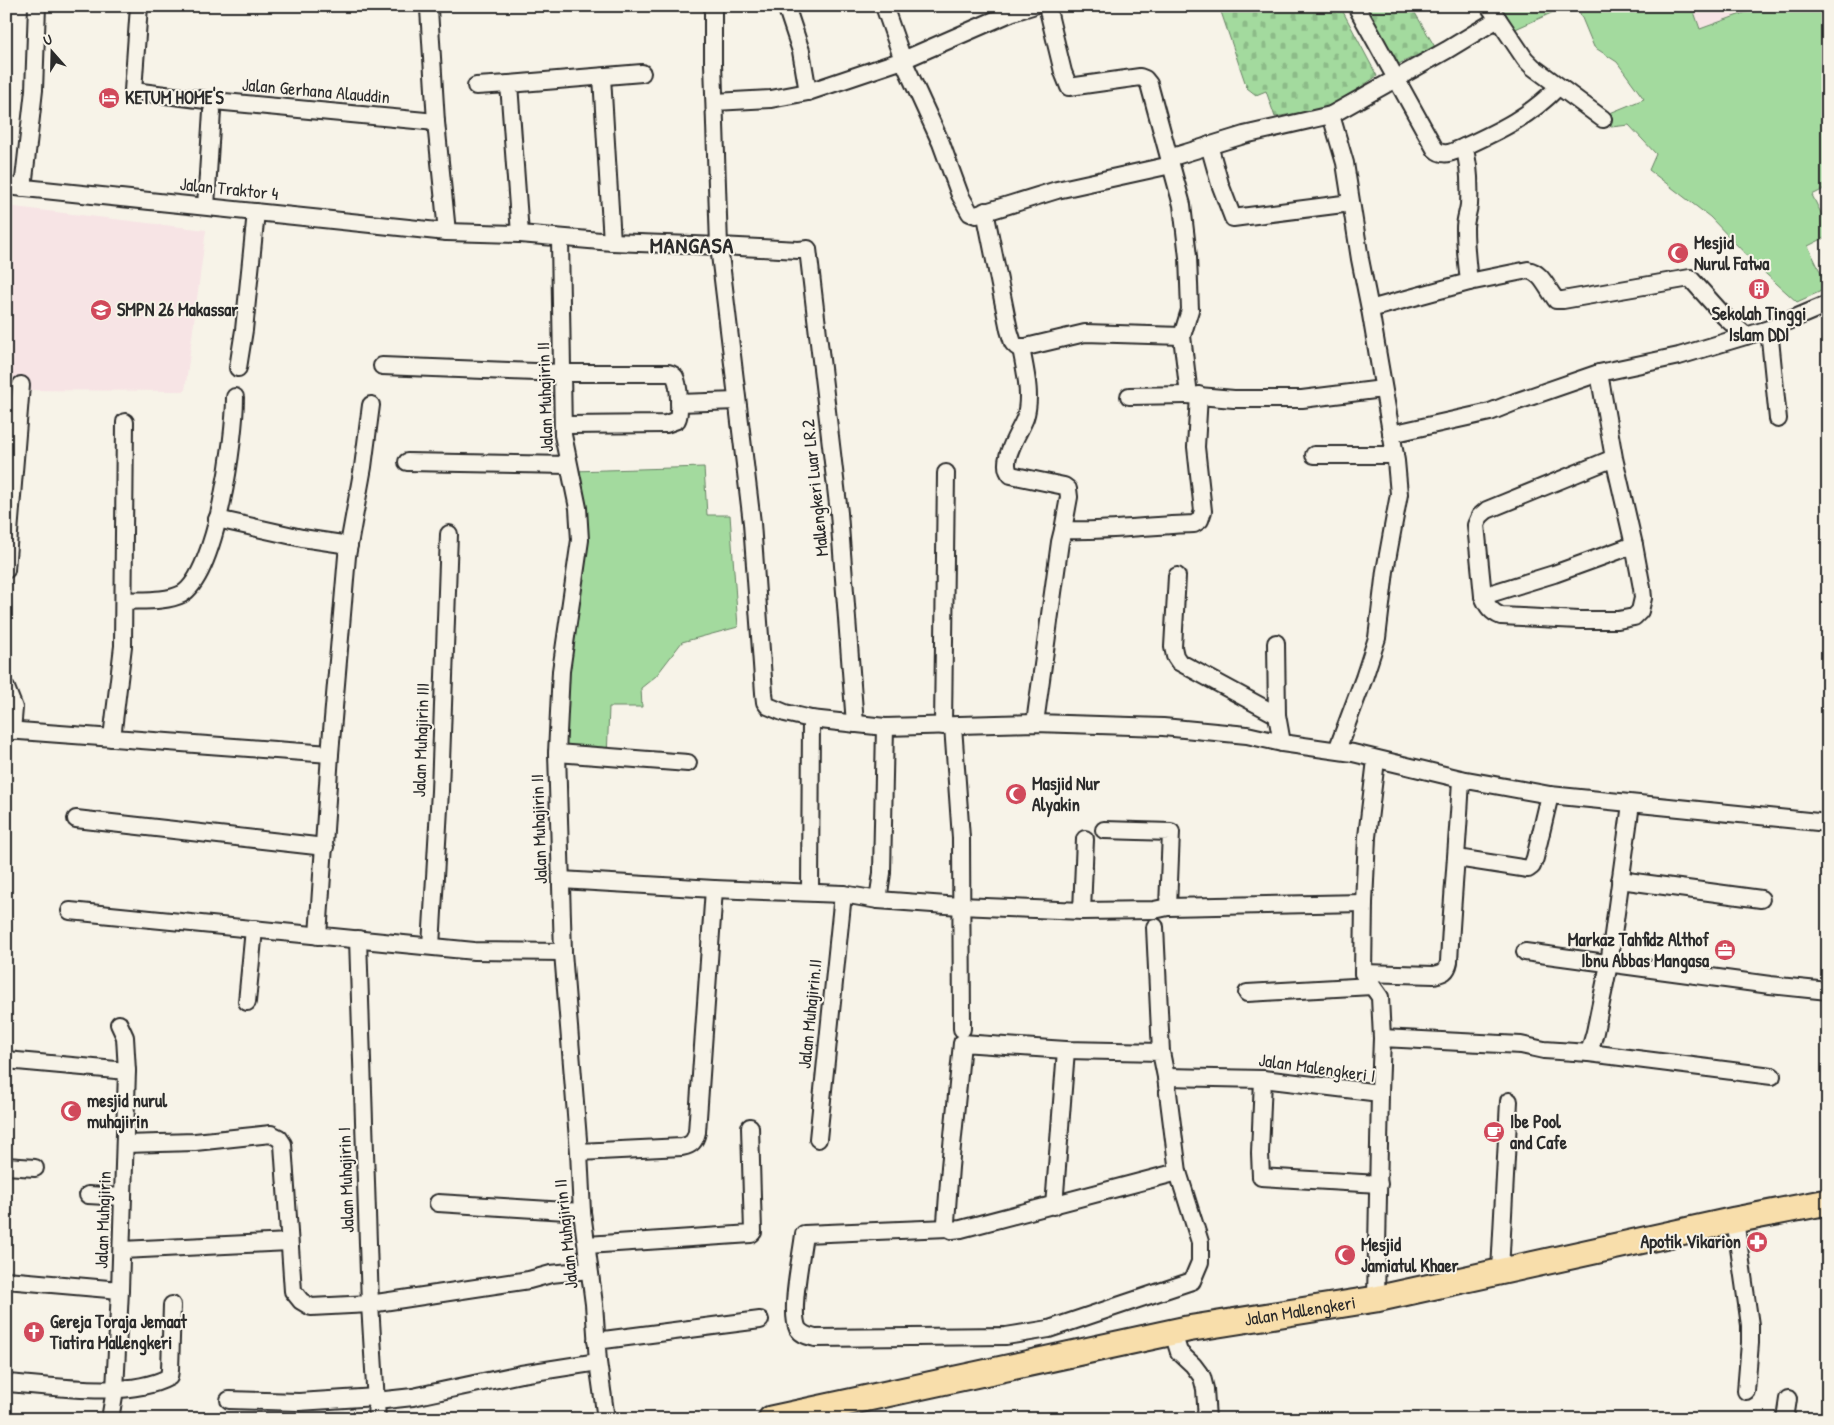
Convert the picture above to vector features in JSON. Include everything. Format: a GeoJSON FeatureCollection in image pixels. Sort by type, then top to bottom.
{"type":"FeatureCollection","features":[{"type":"Feature","properties":{"kind":"main road","name":"Jalan Mallengkeri"},"geometry":{"type":"LineString","coordinates":[[771,1419],[1186,1329],[1376,1299],[1734,1220],[1828,1202]]}},
{"type":"Feature","properties":{"kind":"street"},"geometry":{"type":"LineString","coordinates":[[23,188],[34,90],[37,6]]}},
{"type":"Feature","properties":{"kind":"street","name":"Jalan Gerhana Alauddin"},"geometry":{"type":"LineString","coordinates":[[139,6],[133,91],[214,101],[436,122]]}},
{"type":"Feature","properties":{"kind":"street"},"geometry":{"type":"LineString","coordinates":[[713,6],[719,246],[752,523],[765,702],[768,706],[785,713],[811,719],[885,727],[1036,723],[1162,727],[1247,735],[1282,743],[1336,750],[1461,779],[1550,795],[1828,823]]}},
{"type":"Feature","properties":{"kind":"street"},"geometry":{"type":"LineString","coordinates":[[786,6],[801,51],[808,92]]}},
{"type":"Feature","properties":{"kind":"street"},"geometry":{"type":"LineString","coordinates":[[884,6],[903,60],[941,143],[960,195],[970,213],[976,215],[1057,190],[1170,161],[1209,145],[1244,135],[1331,114],[1447,50],[1493,12],[1525,59],[1558,87],[1603,119]]}},
{"type":"Feature","properties":{"kind":"street"},"geometry":{"type":"LineString","coordinates":[[715,102],[771,99],[808,92],[903,60],[1012,9],[1032,6]]}},
{"type":"Feature","properties":{"kind":"street"},"geometry":{"type":"LineString","coordinates":[[1047,6],[1068,86],[1071,88],[1133,78],[1145,79],[1149,84],[1182,205],[1188,257],[1190,310],[1182,336],[1188,387],[1193,395],[1203,511],[1198,522],[1194,524],[1156,525],[1096,531],[1063,530]]}},
{"type":"Feature","properties":{"kind":"street"},"geometry":{"type":"LineString","coordinates":[[1356,6],[1437,152],[1445,154],[1508,127],[1536,109],[1558,87]]}},
{"type":"Feature","properties":{"kind":"street"},"geometry":{"type":"LineString","coordinates":[[429,7],[436,122],[447,232]]}},
{"type":"Feature","properties":{"kind":"street"},"geometry":{"type":"LineString","coordinates":[[476,86],[642,73]]}},
{"type":"Feature","properties":{"kind":"street"},"geometry":{"type":"LineString","coordinates":[[602,77],[612,242]]}},
{"type":"Feature","properties":{"kind":"street"},"geometry":{"type":"LineString","coordinates":[[509,84],[520,234]]}},
{"type":"Feature","properties":{"kind":"street"},"geometry":{"type":"LineString","coordinates":[[206,206],[212,111]]}},
{"type":"Feature","properties":{"kind":"street"},"geometry":{"type":"LineString","coordinates":[[1331,114],[1345,163],[1395,454],[1399,494],[1385,571],[1377,638],[1364,678],[1336,750]]}},
{"type":"Feature","properties":{"kind":"street"},"geometry":{"type":"LineString","coordinates":[[1209,145],[1220,184],[1233,218],[1351,203]]}},
{"type":"Feature","properties":{"kind":"street"},"geometry":{"type":"LineString","coordinates":[[1464,147],[1470,175],[1465,226],[1469,282]]}},
{"type":"Feature","properties":{"kind":"street","name":"Jalan Traktor 4"},"geometry":{"type":"LineString","coordinates":[[6,186],[447,232],[520,234],[612,242],[808,249]]}},
{"type":"Feature","properties":{"kind":"street"},"geometry":{"type":"LineString","coordinates":[[985,211],[1013,343],[1021,348],[1085,333],[1182,336]]}},
{"type":"Feature","properties":{"kind":"street"},"geometry":{"type":"LineString","coordinates":[[238,368],[244,330],[256,212]]}},
{"type":"Feature","properties":{"kind":"street","name":"Jalan Muhajirin II"},"geometry":{"type":"LineString","coordinates":[[560,238],[565,373],[563,435],[578,508],[580,540],[561,671],[557,753],[561,880],[564,952],[582,1212],[606,1419]]}},
{"type":"Feature","properties":{"kind":"street","name":"Mallengkeri Luar LR.2"},"geometry":{"type":"LineString","coordinates":[[808,249],[839,513],[855,724]]}},
{"type":"Feature","properties":{"kind":"street"},"geometry":{"type":"LineString","coordinates":[[1370,310],[1469,282],[1528,270],[1538,273],[1556,300],[1690,278],[1725,317],[1746,336]]}},
{"type":"Feature","properties":{"kind":"street"},"geometry":{"type":"LineString","coordinates":[[1391,434],[1490,412],[1599,373],[1679,356],[1769,329],[1828,304]]}},
{"type":"Feature","properties":{"kind":"street"},"geometry":{"type":"LineString","coordinates":[[1769,329],[1778,419]]}},
{"type":"Feature","properties":{"kind":"street"},"geometry":{"type":"LineString","coordinates":[[1021,348],[1028,398],[1025,416],[1008,454],[1007,469],[1012,475],[1064,486],[1068,489],[1069,497],[1060,542],[1036,723]]}},
{"type":"Feature","properties":{"kind":"street"},"geometry":{"type":"LineString","coordinates":[[382,366],[565,373],[668,373],[672,374],[676,380],[679,417],[672,422],[666,424],[567,425]]}},
{"type":"Feature","properties":{"kind":"street"},"geometry":{"type":"LineString","coordinates":[[1599,373],[1614,458],[1634,546],[1643,598],[1640,611],[1634,616],[1618,620],[1579,620],[1501,616],[1486,605],[1482,596],[1476,530],[1482,513],[1614,458]]}},
{"type":"Feature","properties":{"kind":"street"},"geometry":{"type":"LineString","coordinates":[[6,570],[11,444],[21,385]]}},
{"type":"Feature","properties":{"kind":"street"},"geometry":{"type":"LineString","coordinates":[[1129,396],[1193,395],[1234,399],[1302,399],[1383,389]]}},
{"type":"Feature","properties":{"kind":"street"},"geometry":{"type":"LineString","coordinates":[[124,600],[167,598],[182,594],[196,578],[210,549],[217,519],[235,419],[235,397]]}},
{"type":"Feature","properties":{"kind":"street"},"geometry":{"type":"LineString","coordinates":[[678,403],[737,401]]}},
{"type":"Feature","properties":{"kind":"street"},"geometry":{"type":"LineString","coordinates":[[318,936],[330,754],[349,546],[363,467],[371,405]]}},
{"type":"Feature","properties":{"kind":"street"},"geometry":{"type":"LineString","coordinates":[[112,738],[123,646],[125,422]]}},
{"type":"Feature","properties":{"kind":"street"},"geometry":{"type":"LineString","coordinates":[[1314,455],[1395,454]]}},
{"type":"Feature","properties":{"kind":"street"},"geometry":{"type":"LineString","coordinates":[[407,462],[568,465]]}},
{"type":"Feature","properties":{"kind":"street"},"geometry":{"type":"LineString","coordinates":[[946,473],[948,726],[961,838],[962,1029]]}},
{"type":"Feature","properties":{"kind":"street"},"geometry":{"type":"LineString","coordinates":[[217,519],[302,538],[349,546]]}},
{"type":"Feature","properties":{"kind":"street","name":"Jalan Muhajirin III"},"geometry":{"type":"LineString","coordinates":[[431,946],[440,791],[449,534]]}},
{"type":"Feature","properties":{"kind":"street"},"geometry":{"type":"LineString","coordinates":[[1482,596],[1554,574],[1634,546]]}},
{"type":"Feature","properties":{"kind":"street"},"geometry":{"type":"LineString","coordinates":[[1177,576],[1173,648],[1179,662],[1277,715]]}},
{"type":"Feature","properties":{"kind":"street"},"geometry":{"type":"LineString","coordinates":[[1276,643],[1277,715],[1282,743]]}},
{"type":"Feature","properties":{"kind":"street"},"geometry":{"type":"LineString","coordinates":[[6,688],[14,708],[9,730],[330,754]]}},
{"type":"Feature","properties":{"kind":"street"},"geometry":{"type":"LineString","coordinates":[[810,892],[811,719]]}},
{"type":"Feature","properties":{"kind":"street"},"geometry":{"type":"LineString","coordinates":[[878,900],[882,873],[885,727]]}},
{"type":"Feature","properties":{"kind":"street"},"geometry":{"type":"LineString","coordinates":[[557,753],[688,763]]}},
{"type":"Feature","properties":{"kind":"street"},"geometry":{"type":"LineString","coordinates":[[1376,760],[1367,837],[1364,904],[1368,979],[1380,997],[1382,1038],[1380,1093]]}},
{"type":"Feature","properties":{"kind":"street"},"geometry":{"type":"LineString","coordinates":[[1248,993],[1368,979],[1434,975],[1445,972],[1448,969],[1461,779]]}},
{"type":"Feature","properties":{"kind":"street"},"geometry":{"type":"LineString","coordinates":[[1457,858],[1528,869],[1532,866],[1535,858],[1550,795]]}},
{"type":"Feature","properties":{"kind":"street"},"geometry":{"type":"LineString","coordinates":[[1589,1053],[1596,1032],[1609,964],[1631,804]]}},
{"type":"Feature","properties":{"kind":"street"},"geometry":{"type":"LineString","coordinates":[[76,819],[325,847]]}},
{"type":"Feature","properties":{"kind":"street"},"geometry":{"type":"LineString","coordinates":[[1104,830],[1171,832],[1168,907]]}},
{"type":"Feature","properties":{"kind":"street"},"geometry":{"type":"LineString","coordinates":[[1082,911],[1085,839]]}},
{"type":"Feature","properties":{"kind":"street"},"geometry":{"type":"LineString","coordinates":[[561,880],[714,889],[810,892],[842,894],[878,900],[960,906],[1082,911],[1154,910],[1168,907],[1364,904]]}},
{"type":"Feature","properties":{"kind":"street"},"geometry":{"type":"LineString","coordinates":[[1620,880],[1761,899]]}},
{"type":"Feature","properties":{"kind":"street"},"geometry":{"type":"LineString","coordinates":[[579,1152],[682,1148],[689,1146],[695,1140],[698,1122],[714,889]]}},
{"type":"Feature","properties":{"kind":"street","name":"Jalan Muhajirin.II"},"geometry":{"type":"LineString","coordinates":[[818,1139],[842,894]]}},
{"type":"Feature","properties":{"kind":"street"},"geometry":{"type":"LineString","coordinates":[[70,911],[474,951],[564,952]]}},
{"type":"Feature","properties":{"kind":"street"},"geometry":{"type":"LineString","coordinates":[[1155,927],[1161,1052],[1178,1172],[1200,1242],[1200,1262],[1192,1281],[1077,1320],[1038,1331],[1006,1336],[815,1338],[804,1335],[799,1330],[794,1311],[804,1234],[962,1229],[1178,1172]]}},
{"type":"Feature","properties":{"kind":"street"},"geometry":{"type":"LineString","coordinates":[[247,1002],[254,929]]}},
{"type":"Feature","properties":{"kind":"street","name":"Jalan Muhajirin I"},"geometry":{"type":"LineString","coordinates":[[358,940],[370,1304],[377,1419]]}},
{"type":"Feature","properties":{"kind":"street"},"geometry":{"type":"LineString","coordinates":[[1525,952],[1828,991]]}},
{"type":"Feature","properties":{"kind":"street","name":"Jalan Muhajirin"},"geometry":{"type":"LineString","coordinates":[[110,1419],[115,1390],[122,1250],[127,1072],[125,1037],[119,1024]]}},
{"type":"Feature","properties":{"kind":"street"},"geometry":{"type":"LineString","coordinates":[[1382,1038],[1521,1045],[1544,1050],[1589,1053],[1772,1076]]}},
{"type":"Feature","properties":{"kind":"street"},"geometry":{"type":"LineString","coordinates":[[948,1228],[946,1222],[950,1167],[962,1042],[1066,1050],[1161,1052]]}},
{"type":"Feature","properties":{"kind":"street"},"geometry":{"type":"LineString","coordinates":[[1054,1206],[1066,1050]]}},
{"type":"Feature","properties":{"kind":"street"},"geometry":{"type":"LineString","coordinates":[[6,1060],[127,1072]]}},
{"type":"Feature","properties":{"kind":"street","name":"Jalan Malengkeri I"},"geometry":{"type":"LineString","coordinates":[[1166,1077],[1263,1079],[1380,1093],[1376,1299]]}},
{"type":"Feature","properties":{"kind":"street"},"geometry":{"type":"LineString","coordinates":[[1263,1079],[1261,1177],[1378,1184]]}},
{"type":"Feature","properties":{"kind":"street"},"geometry":{"type":"LineString","coordinates":[[1500,1271],[1509,1101]]}},
{"type":"Feature","properties":{"kind":"street"},"geometry":{"type":"LineString","coordinates":[[586,1246],[751,1234],[753,1232],[750,1127]]}},
{"type":"Feature","properties":{"kind":"street"},"geometry":{"type":"LineString","coordinates":[[125,1144],[194,1142],[271,1134],[279,1138],[283,1144],[293,1291],[300,1301],[311,1307],[370,1304],[529,1280],[551,1274],[589,1270]]}},
{"type":"Feature","properties":{"kind":"street"},"geometry":{"type":"LineString","coordinates":[[6,1166],[36,1168]]}},
{"type":"Feature","properties":{"kind":"street"},"geometry":{"type":"LineString","coordinates":[[88,1195],[123,1197]]}},
{"type":"Feature","properties":{"kind":"street"},"geometry":{"type":"LineString","coordinates":[[438,1203],[582,1212]]}},
{"type":"Feature","properties":{"kind":"street"},"geometry":{"type":"LineString","coordinates":[[1734,1220],[1750,1325],[1746,1391]]}},
{"type":"Feature","properties":{"kind":"street"},"geometry":{"type":"LineString","coordinates":[[122,1250],[290,1242]]}},
{"type":"Feature","properties":{"kind":"street"},"geometry":{"type":"LineString","coordinates":[[6,1280],[120,1290]]}},
{"type":"Feature","properties":{"kind":"street"},"geometry":{"type":"LineString","coordinates":[[6,1382],[115,1390],[161,1382],[168,1378],[172,1305]]}},
{"type":"Feature","properties":{"kind":"street"},"geometry":{"type":"LineString","coordinates":[[596,1340],[760,1320]]}},
{"type":"Feature","properties":{"kind":"street"},"geometry":{"type":"LineString","coordinates":[[1038,1331],[1045,1360]]}},
{"type":"Feature","properties":{"kind":"street"},"geometry":{"type":"LineString","coordinates":[[1173,1333],[1179,1352],[1193,1365],[1202,1377],[1206,1388],[1207,1419]]}},
{"type":"Feature","properties":{"kind":"street"},"geometry":{"type":"LineString","coordinates":[[229,1400],[299,1402],[422,1396],[521,1374],[598,1362]]}},
{"type":"Feature","properties":{"kind":"street"},"geometry":{"type":"LineString","coordinates":[[1784,1419],[1788,1399]]}},
{"type":"Feature","properties":{"kind":"shaded area"},"geometry":{"type":"Polygon","coordinates":[[[1692,6],[1763,6],[1700,29],[1692,6]]]}},
{"type":"Feature","properties":{"kind":"shaded area","name":"SMPN 26 Makassar"},"geometry":{"type":"Polygon","coordinates":[[[6,206],[206,230],[185,391],[6,390],[6,206]]]}},
{"type":"Feature","properties":{"kind":"green space"},"geometry":{"type":"Polygon","coordinates":[[[1219,6],[1340,6],[1377,76],[1332,107],[1275,117],[1266,91],[1256,95],[1247,88],[1219,6]]]}},
{"type":"Feature","properties":{"kind":"green space"},"geometry":{"type":"Polygon","coordinates":[[[1353,6],[1411,6],[1435,47],[1388,69],[1353,6]]]}},
{"type":"Feature","properties":{"kind":"green space"},"geometry":{"type":"Polygon","coordinates":[[[1494,6],[1567,6],[1511,31],[1494,6]]]}},
{"type":"Feature","properties":{"kind":"green space"},"geometry":{"type":"Polygon","coordinates":[[[1577,6],[1692,6],[1700,29],[1763,6],[1828,6],[1828,187],[1812,195],[1828,227],[1828,236],[1808,246],[1828,288],[1797,302],[1756,265],[1710,217],[1649,170],[1656,154],[1629,125],[1611,127],[1610,113],[1644,99],[1617,62],[1594,47],[1577,6]]]}},
{"type":"Feature","properties":{"kind":"green space"},"geometry":{"type":"Polygon","coordinates":[[[704,467],[707,515],[730,515],[738,627],[682,642],[656,676],[641,688],[642,707],[609,707],[607,759],[561,756],[573,616],[573,471],[704,467]]]}},
{"type":"Feature","properties":{"kind":"place","name":"KETUM HOME'S"},"geometry":{"type":"Point","coordinates":[109,98]}},
{"type":"Feature","properties":{"kind":"place","name":"Mesjid Nurul Fatwa"},"geometry":{"type":"Point","coordinates":[1678,253]}},
{"type":"Feature","properties":{"kind":"place","name":"Sekolah Tinggi Islam DDI"},"geometry":{"type":"Point","coordinates":[1759,289]}},
{"type":"Feature","properties":{"kind":"place","name":"SMPN 26 Makassar"},"geometry":{"type":"Point","coordinates":[101,310]}},
{"type":"Feature","properties":{"kind":"place","name":"Masjid Nur Alyakin"},"geometry":{"type":"Point","coordinates":[1016,794]}},
{"type":"Feature","properties":{"kind":"place","name":"Markaz Tahfidz Althof Ibnu Abbas Mangasa"},"geometry":{"type":"Point","coordinates":[1725,950]}},
{"type":"Feature","properties":{"kind":"place","name":"mesjid nurul muhajirin"},"geometry":{"type":"Point","coordinates":[71,1111]}},
{"type":"Feature","properties":{"kind":"place","name":"Ibe Pool and Cafe"},"geometry":{"type":"Point","coordinates":[1494,1132]}},
{"type":"Feature","properties":{"kind":"place","name":"Apotik Vikarion"},"geometry":{"type":"Point","coordinates":[1757,1242]}},
{"type":"Feature","properties":{"kind":"place","name":"Mesjid Jamiatul Khaer"},"geometry":{"type":"Point","coordinates":[1345,1255]}},
{"type":"Feature","properties":{"kind":"place","name":"Gereja Toraja Jemaat Tiatira Mallengkeri"},"geometry":{"type":"Point","coordinates":[34,1332]}},
{"type":"Feature","properties":{"kind":"district","name":"MANGASA"},"geometry":{"type":"Point","coordinates":[692,245]}}]}
